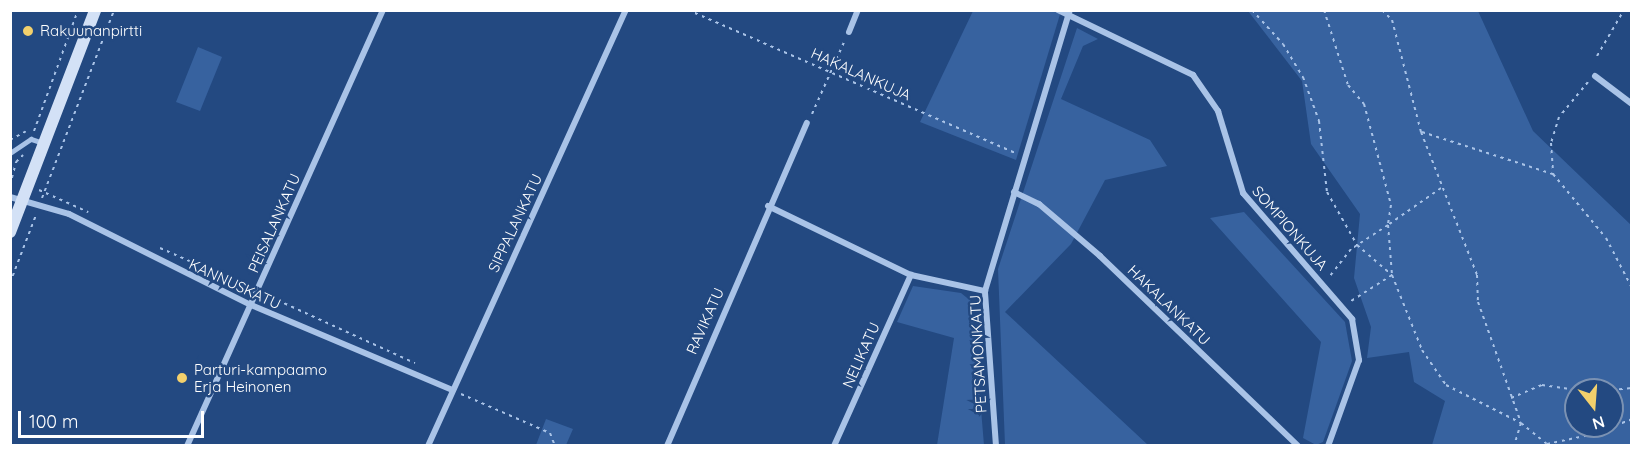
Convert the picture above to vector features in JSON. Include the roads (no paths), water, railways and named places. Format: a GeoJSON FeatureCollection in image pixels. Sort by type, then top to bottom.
{"type":"FeatureCollection","features":[{"type":"Feature","properties":{"kind":"street"},"geometry":{"type":"LineString","coordinates":[[10,232],[16,198],[28,185],[95,10]]}},
{"type":"Feature","properties":{"kind":"street","name":"PEISALANKATU"},"geometry":{"type":"LineString","coordinates":[[188,446],[383,10]]}},
{"type":"Feature","properties":{"kind":"street","name":"SIPPALANKATU"},"geometry":{"type":"LineString","coordinates":[[428,446],[626,10]]}},
{"type":"Feature","properties":{"kind":"street"},"geometry":{"type":"LineString","coordinates":[[849,32],[858,10]]}},
{"type":"Feature","properties":{"kind":"street","name":"SOMPIONKUJA"},"geometry":{"type":"LineString","coordinates":[[1058,10],[1069,13],[1193,75],[1218,111],[1243,193],[1352,319],[1359,360],[1328,446]]}},
{"type":"Feature","properties":{"kind":"street","name":"PETSAMONKATU"},"geometry":{"type":"LineString","coordinates":[[996,446],[985,291],[1069,13]]}},
{"type":"Feature","properties":{"kind":"street"},"geometry":{"type":"LineString","coordinates":[[1595,76],[1632,104]]}},
{"type":"Feature","properties":{"kind":"street","name":"RAVIKATU"},"geometry":{"type":"LineString","coordinates":[[667,446],[768,206],[807,123]]}},
{"type":"Feature","properties":{"kind":"street","name":"HAKALANKATU"},"geometry":{"type":"LineString","coordinates":[[1014,192],[1039,204],[1100,256],[1298,446]]}},
{"type":"Feature","properties":{"kind":"street","name":"KANNUSKATU"},"geometry":{"type":"LineString","coordinates":[[16,198],[40,203],[251,305],[452,390]]}},
{"type":"Feature","properties":{"kind":"street"},"geometry":{"type":"LineString","coordinates":[[768,206],[911,275],[985,291]]}},
{"type":"Feature","properties":{"kind":"street","name":"NELIKATU"},"geometry":{"type":"LineString","coordinates":[[834,446],[911,275]]}},
{"type":"Feature","properties":{"kind":"lane"},"geometry":{"type":"LineString","coordinates":[[10,153],[31,139],[44,143]]}},
{"type":"Feature","properties":{"kind":"place","name":"Rakuunanpirtti"},"geometry":{"type":"Point","coordinates":[28,31]}},
{"type":"Feature","properties":{"kind":"place","name":"Parturi-kampaamo Erja Heinonen"},"geometry":{"type":"Point","coordinates":[182,378]}}]}
